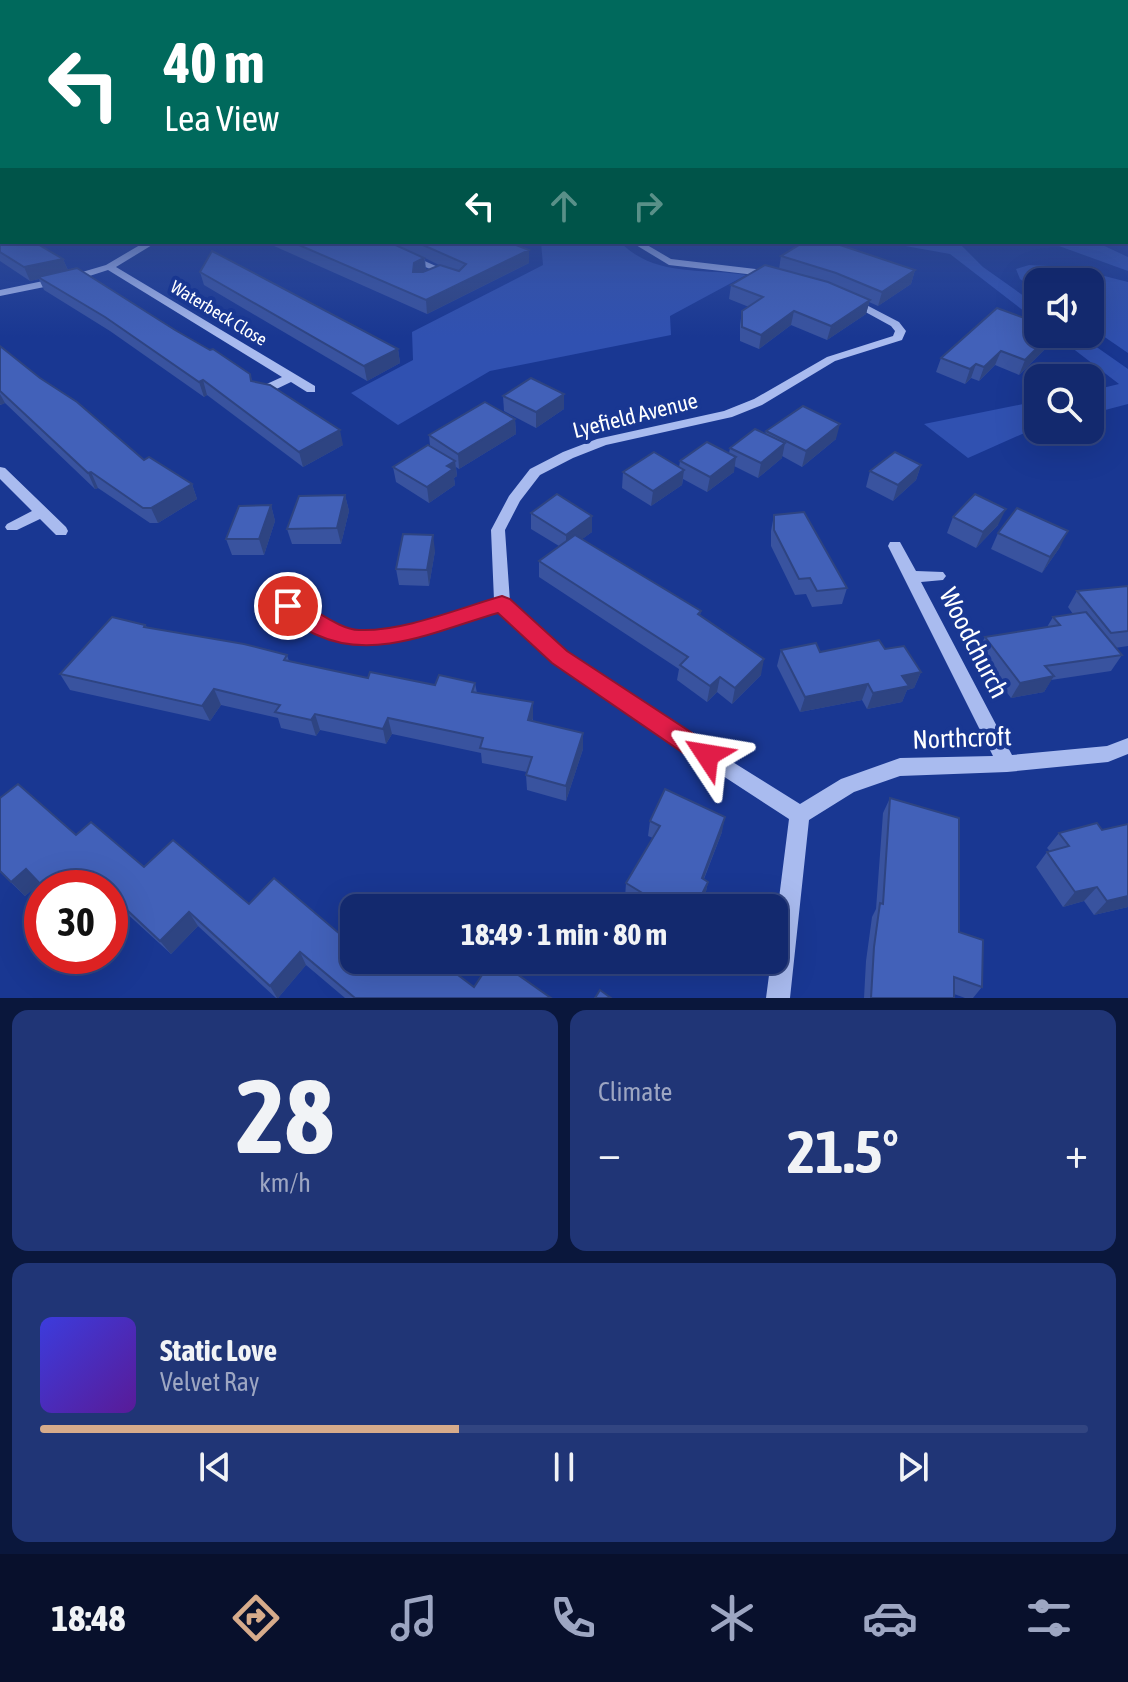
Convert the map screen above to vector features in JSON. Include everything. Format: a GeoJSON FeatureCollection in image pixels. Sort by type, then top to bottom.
{"type":"FeatureCollection","features":[{"type":"Feature","properties":{"kind":"street"},"geometry":{"type":"LineString","coordinates":[[0,293],[74,278],[109,267],[148,245]]}},
{"type":"Feature","properties":{"kind":"street"},"geometry":{"type":"LineString","coordinates":[[379,245],[436,273],[459,279]]}},
{"type":"Feature","properties":{"kind":"street"},"geometry":{"type":"LineString","coordinates":[[640,245],[669,262],[783,276]]}},
{"type":"Feature","properties":{"kind":"street","name":"Waterbeck Close"},"geometry":{"type":"LineString","coordinates":[[109,267],[311,389]]}},
{"type":"Feature","properties":{"kind":"street","name":"Lyefield Avenue"},"geometry":{"type":"LineString","coordinates":[[502,604],[498,530],[514,499],[535,472],[602,442],[743,408],[831,359],[898,338],[901,331],[895,324],[847,298]]}},
{"type":"Feature","properties":{"kind":"street"},"geometry":{"type":"LineString","coordinates":[[262,391],[291,377]]}},
{"type":"Feature","properties":{"kind":"street"},"geometry":{"type":"LineString","coordinates":[[0,471],[61,531]]}},
{"type":"Feature","properties":{"kind":"street"},"geometry":{"type":"LineString","coordinates":[[12,527],[41,512]]}},
{"type":"Feature","properties":{"kind":"street","name":"Woodchurch"},"geometry":{"type":"LineString","coordinates":[[895,546],[1007,764]]}},
{"type":"Feature","properties":{"kind":"street"},"geometry":{"type":"LineString","coordinates":[[911,577],[938,576]]}},
{"type":"Feature","properties":{"kind":"street"},"geometry":{"type":"LineString","coordinates":[[288,606],[323,629],[357,639],[392,635],[502,604],[559,657],[800,815],[778,998]]}},
{"type":"Feature","properties":{"kind":"street","name":"Northcroft"},"geometry":{"type":"LineString","coordinates":[[800,815],[848,785],[900,767],[1007,764],[1108,754],[1128,746]]}},
{"type":"Feature","properties":{"kind":"shaded area"},"geometry":{"type":"Polygon","coordinates":[[[541,245],[623,245],[633,253],[663,266],[746,275],[670,316],[671,335],[490,371],[398,425],[351,393],[413,360],[412,332],[543,265],[541,245]]]}},
{"type":"Feature","properties":{"kind":"shaded area"},"geometry":{"type":"Polygon","coordinates":[[[897,245],[961,245],[983,267],[1024,296],[1024,311],[950,254],[897,245]]]}},
{"type":"Feature","properties":{"kind":"shaded area"},"geometry":{"type":"Polygon","coordinates":[[[1055,245],[1101,245],[1128,257],[1128,271],[1055,245]]]}},
{"type":"Feature","properties":{"kind":"shaded area"},"geometry":{"type":"Polygon","coordinates":[[[1029,265],[1073,268],[1024,268],[1024,282],[1016,269],[1029,265]]]}},
{"type":"Feature","properties":{"kind":"shaded area"},"geometry":{"type":"Polygon","coordinates":[[[1104,276],[1128,282],[1128,353],[1104,337],[1104,276]]]}},
{"type":"Feature","properties":{"kind":"shaded area"},"geometry":{"type":"Polygon","coordinates":[[[1072,348],[1098,348],[1128,369],[1128,404],[1104,410],[1104,388],[1119,384],[1104,372],[1104,364],[1093,364],[1072,348]]]}},
{"type":"Feature","properties":{"kind":"shaded area"},"geometry":{"type":"Polygon","coordinates":[[[1024,404],[1024,433],[968,458],[924,424],[1024,404]]]}},
{"type":"Feature","properties":{"kind":"building"},"geometry":{"type":"Polygon","coordinates":[[[0,245],[38,245],[63,259],[24,267],[0,252],[0,245]]]}},
{"type":"Feature","properties":{"kind":"building"},"geometry":{"type":"Polygon","coordinates":[[[298,245],[395,245],[424,258],[414,263],[413,272],[423,272],[440,265],[459,271],[466,264],[422,245],[515,245],[529,250],[426,300],[298,245]]]}},
{"type":"Feature","properties":{"kind":"building"},"geometry":{"type":"Polygon","coordinates":[[[800,245],[839,245],[915,270],[882,292],[836,273],[781,256],[800,245]]]}},
{"type":"Feature","properties":{"kind":"building"},"geometry":{"type":"Polygon","coordinates":[[[212,251],[398,349],[364,366],[200,272],[212,251]]]}},
{"type":"Feature","properties":{"kind":"building"},"geometry":{"type":"Polygon","coordinates":[[[765,265],[828,282],[870,300],[831,326],[794,311],[761,335],[742,327],[742,311],[763,297],[731,285],[765,265]]]}},
{"type":"Feature","properties":{"kind":"building"},"geometry":{"type":"Polygon","coordinates":[[[77,268],[175,330],[213,349],[250,374],[251,381],[270,385],[340,430],[299,452],[203,380],[199,382],[105,317],[38,277],[77,268]]]}},
{"type":"Feature","properties":{"kind":"building"},"geometry":{"type":"Polygon","coordinates":[[[997,308],[1024,318],[1024,348],[1037,348],[1025,360],[1001,351],[984,367],[976,364],[970,369],[941,358],[997,308]]]}},
{"type":"Feature","properties":{"kind":"building"},"geometry":{"type":"Polygon","coordinates":[[[0,346],[77,402],[144,460],[149,457],[192,484],[151,508],[143,508],[91,472],[88,473],[0,391],[0,346]]]}},
{"type":"Feature","properties":{"kind":"building"},"geometry":{"type":"Polygon","coordinates":[[[531,378],[564,394],[536,412],[503,396],[531,378]]]}},
{"type":"Feature","properties":{"kind":"building"},"geometry":{"type":"Polygon","coordinates":[[[485,402],[515,419],[458,454],[429,435],[485,402]]]}},
{"type":"Feature","properties":{"kind":"building"},"geometry":{"type":"Polygon","coordinates":[[[803,406],[840,424],[806,451],[766,431],[803,406]]]}},
{"type":"Feature","properties":{"kind":"building"},"geometry":{"type":"Polygon","coordinates":[[[755,429],[785,443],[761,463],[730,448],[755,429]]]}},
{"type":"Feature","properties":{"kind":"building"},"geometry":{"type":"Polygon","coordinates":[[[707,442],[736,457],[710,477],[680,461],[707,442]]]}},
{"type":"Feature","properties":{"kind":"building"},"geometry":{"type":"Polygon","coordinates":[[[428,445],[455,461],[447,466],[453,469],[427,487],[393,467],[428,445]]]}},
{"type":"Feature","properties":{"kind":"building"},"geometry":{"type":"Polygon","coordinates":[[[654,452],[684,470],[653,491],[623,472],[654,452]]]}},
{"type":"Feature","properties":{"kind":"building"},"geometry":{"type":"Polygon","coordinates":[[[895,452],[921,465],[898,485],[870,471],[895,452]]]}},
{"type":"Feature","properties":{"kind":"building"},"geometry":{"type":"Polygon","coordinates":[[[557,494],[592,516],[566,535],[531,513],[557,494]]]}},
{"type":"Feature","properties":{"kind":"building"},"geometry":{"type":"Polygon","coordinates":[[[975,494],[1006,509],[983,532],[953,517],[975,494]]]}},
{"type":"Feature","properties":{"kind":"building"},"geometry":{"type":"Polygon","coordinates":[[[345,495],[337,528],[287,529],[299,496],[345,495]]]}},
{"type":"Feature","properties":{"kind":"building"},"geometry":{"type":"Polygon","coordinates":[[[271,505],[259,539],[226,539],[239,506],[271,505]]]}},
{"type":"Feature","properties":{"kind":"building"},"geometry":{"type":"Polygon","coordinates":[[[1017,508],[1068,531],[1050,557],[998,533],[1017,508]]]}},
{"type":"Feature","properties":{"kind":"building"},"geometry":{"type":"Polygon","coordinates":[[[804,512],[847,588],[817,591],[810,578],[799,579],[774,530],[774,515],[804,512]]]}},
{"type":"Feature","properties":{"kind":"building"},"geometry":{"type":"Polygon","coordinates":[[[403,534],[433,535],[427,570],[396,569],[403,534]]]}},
{"type":"Feature","properties":{"kind":"building"},"geometry":{"type":"Polygon","coordinates":[[[575,535],[701,611],[698,614],[764,659],[735,688],[720,677],[710,686],[680,665],[688,657],[539,561],[575,535]]]}},
{"type":"Feature","properties":{"kind":"building"},"geometry":{"type":"Polygon","coordinates":[[[1128,586],[1128,631],[1111,633],[1077,591],[1128,586]]]}},
{"type":"Feature","properties":{"kind":"building"},"geometry":{"type":"Polygon","coordinates":[[[1086,612],[1122,655],[1045,666],[1054,676],[1020,683],[985,637],[1060,625],[1053,617],[1086,612]]]}},
{"type":"Feature","properties":{"kind":"building"},"geometry":{"type":"Polygon","coordinates":[[[112,617],[144,627],[244,644],[287,655],[284,660],[368,678],[370,672],[435,685],[439,675],[475,683],[472,692],[533,702],[528,720],[583,733],[566,786],[526,775],[532,757],[480,748],[483,738],[388,718],[383,729],[315,714],[311,720],[275,712],[280,705],[214,689],[202,706],[60,674],[112,617]]]}},
{"type":"Feature","properties":{"kind":"building"},"geometry":{"type":"Polygon","coordinates":[[[879,640],[885,649],[904,646],[921,672],[902,676],[909,686],[873,693],[868,684],[805,697],[781,650],[816,643],[820,652],[879,640]]]}},
{"type":"Feature","properties":{"kind":"building"},"geometry":{"type":"Polygon","coordinates":[[[18,784],[76,835],[91,822],[144,867],[173,840],[249,904],[274,878],[340,934],[340,974],[457,974],[474,987],[483,974],[517,974],[551,998],[355,998],[300,952],[270,986],[189,912],[160,941],[128,911],[128,870],[26,869],[11,882],[0,871],[0,798],[18,784]]]}},
{"type":"Feature","properties":{"kind":"building"},"geometry":{"type":"Polygon","coordinates":[[[665,789],[725,817],[702,878],[708,882],[702,894],[644,894],[626,883],[660,826],[650,821],[665,789]]]}},
{"type":"Feature","properties":{"kind":"building"},"geometry":{"type":"Polygon","coordinates":[[[890,798],[959,818],[959,932],[983,940],[982,987],[954,977],[954,998],[871,998],[874,947],[880,903],[883,904],[890,798]]]}},
{"type":"Feature","properties":{"kind":"building"},"geometry":{"type":"Polygon","coordinates":[[[1097,823],[1102,830],[1128,824],[1128,896],[1107,901],[1097,887],[1075,892],[1047,852],[1069,846],[1059,833],[1097,823]]]}},
{"type":"Feature","properties":{"kind":"building"},"geometry":{"type":"Polygon","coordinates":[[[600,990],[611,998],[595,998],[600,990]]]}},
{"type":"Feature","properties":{"kind":"route"},"geometry":{"type":"LineString","coordinates":[[288,606],[323,629],[357,639],[392,635],[502,604],[559,657],[707,755]]}}]}
